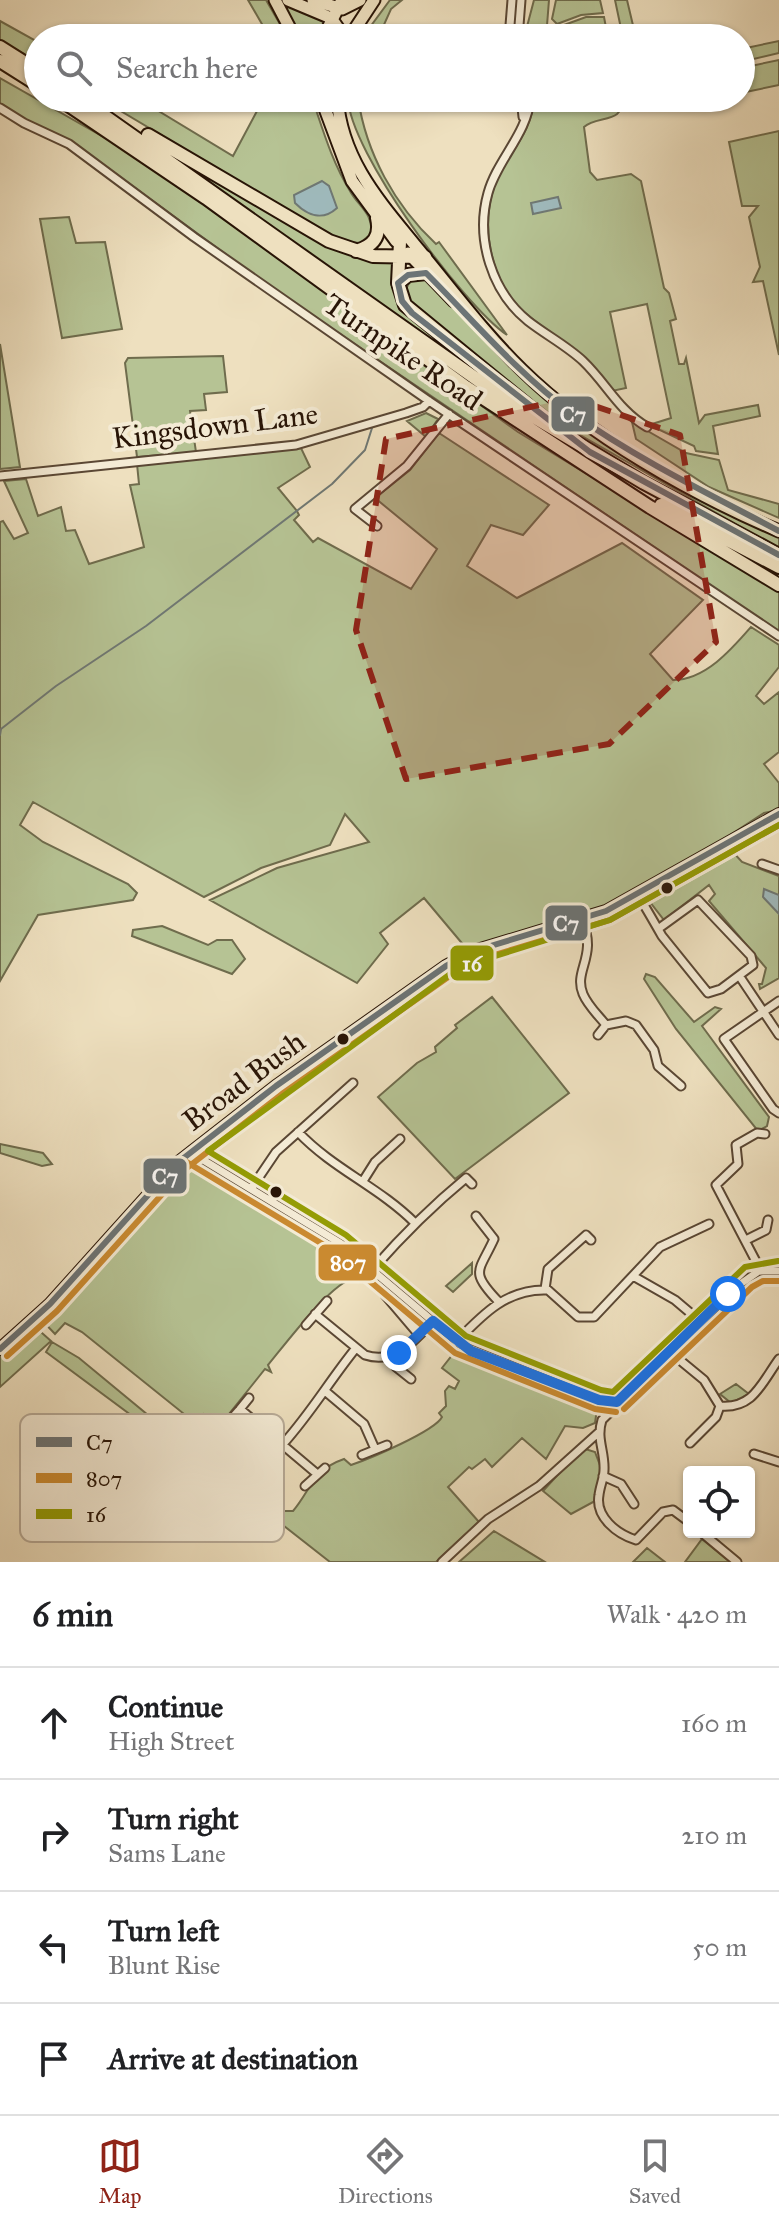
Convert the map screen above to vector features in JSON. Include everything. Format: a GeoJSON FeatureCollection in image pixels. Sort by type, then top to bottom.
{"type":"FeatureCollection","features":[{"type":"Feature","properties":{"kind":"highway"},"geometry":{"type":"LineString","coordinates":[[0,47],[24,62]]}},
{"type":"Feature","properties":{"kind":"highway"},"geometry":{"type":"LineString","coordinates":[[0,61],[24,76]]}},
{"type":"Feature","properties":{"kind":"highway"},"geometry":{"type":"LineString","coordinates":[[79,112],[224,211],[444,372],[779,567]]}},
{"type":"Feature","properties":{"kind":"highway"},"geometry":{"type":"LineString","coordinates":[[101,112],[217,192],[434,352],[589,458],[779,555]]}},
{"type":"Feature","properties":{"kind":"highway"},"geometry":{"type":"LineString","coordinates":[[105,112],[307,230],[373,256],[404,252],[425,257]]}},
{"type":"Feature","properties":{"kind":"highway"},"geometry":{"type":"LineString","coordinates":[[380,213],[404,252],[398,283],[402,301],[412,313],[650,507],[779,585]]}},
{"type":"Feature","properties":{"kind":"highway"},"geometry":{"type":"LineString","coordinates":[[356,251],[375,241],[379,233],[380,213]]}},
{"type":"Feature","properties":{"kind":"highway"},"geometry":{"type":"LineString","coordinates":[[398,283],[412,273],[426,273]]}},
{"type":"Feature","properties":{"kind":"main road"},"geometry":{"type":"LineString","coordinates":[[275,0],[288,24]]}},
{"type":"Feature","properties":{"kind":"main road"},"geometry":{"type":"LineString","coordinates":[[288,0],[337,9],[352,7],[360,0]]}},
{"type":"Feature","properties":{"kind":"main road"},"geometry":{"type":"LineString","coordinates":[[313,0],[337,9]]}},
{"type":"Feature","properties":{"kind":"main road"},"geometry":{"type":"LineString","coordinates":[[357,24],[374,0]]}},
{"type":"Feature","properties":{"kind":"main road"},"geometry":{"type":"LineString","coordinates":[[325,112],[347,171],[380,213],[425,257],[462,306]]}},
{"type":"Feature","properties":{"kind":"main road"},"geometry":{"type":"LineString","coordinates":[[339,112],[352,157],[380,213]]}},
{"type":"Feature","properties":{"kind":"main road"},"geometry":{"type":"LineString","coordinates":[[404,252],[462,306],[522,370],[579,417],[674,476],[779,531]]}},
{"type":"Feature","properties":{"kind":"main road","name":"Broad Bush"},"geometry":{"type":"LineString","coordinates":[[0,1349],[50,1304],[155,1183],[190,1152],[335,1043],[456,958],[582,920],[638,895],[779,814]]}},
{"type":"Feature","properties":{"kind":"street"},"geometry":{"type":"LineString","coordinates":[[510,24],[512,0]]}},
{"type":"Feature","properties":{"kind":"street"},"geometry":{"type":"LineString","coordinates":[[519,24],[521,0]]}},
{"type":"Feature","properties":{"kind":"street","name":"Turnpike Road"},"geometry":{"type":"LineString","coordinates":[[0,108],[69,144],[194,237],[429,401],[779,636]]}},
{"type":"Feature","properties":{"kind":"street"},"geometry":{"type":"LineString","coordinates":[[522,112],[523,119]]}},
{"type":"Feature","properties":{"kind":"street"},"geometry":{"type":"LineString","coordinates":[[525,112],[495,175],[486,203],[484,232],[492,271],[514,308],[584,362],[621,408],[647,427]]}},
{"type":"Feature","properties":{"kind":"street","name":"Kingsdown Lane"},"geometry":{"type":"LineString","coordinates":[[0,476],[296,445],[419,409],[429,401]]}},
{"type":"Feature","properties":{"kind":"street"},"geometry":{"type":"LineString","coordinates":[[377,526],[355,509],[407,466],[449,414]]}},
{"type":"Feature","properties":{"kind":"street"},"geometry":{"type":"LineString","coordinates":[[762,864],[779,870]]}},
{"type":"Feature","properties":{"kind":"street"},"geometry":{"type":"LineString","coordinates":[[638,895],[658,929],[708,993],[721,989],[753,965],[751,956],[701,901],[685,907],[658,929]]}},
{"type":"Feature","properties":{"kind":"street"},"geometry":{"type":"LineString","coordinates":[[582,920],[590,951],[582,970],[581,988],[606,1025]]}},
{"type":"Feature","properties":{"kind":"street"},"geometry":{"type":"LineString","coordinates":[[740,977],[779,1035]]}},
{"type":"Feature","properties":{"kind":"street"},"geometry":{"type":"LineString","coordinates":[[779,1001],[724,1039],[773,1109],[779,1113]]}},
{"type":"Feature","properties":{"kind":"street"},"geometry":{"type":"LineString","coordinates":[[598,1035],[606,1025],[626,1021],[636,1025],[654,1050],[658,1066],[681,1086]]}},
{"type":"Feature","properties":{"kind":"street"},"geometry":{"type":"LineString","coordinates":[[251,1189],[271,1157],[353,1083]]}},
{"type":"Feature","properties":{"kind":"street"},"geometry":{"type":"LineString","coordinates":[[342,1093],[349,1100]]}},
{"type":"Feature","properties":{"kind":"street"},"geometry":{"type":"LineString","coordinates":[[298,1132],[323,1158],[387,1195],[415,1223]]}},
{"type":"Feature","properties":{"kind":"street"},"geometry":{"type":"LineString","coordinates":[[761,1271],[716,1185],[738,1164],[736,1145],[757,1133],[765,1134]]}},
{"type":"Feature","properties":{"kind":"street"},"geometry":{"type":"LineString","coordinates":[[363,1181],[375,1162],[396,1148],[400,1139]]}},
{"type":"Feature","properties":{"kind":"street"},"geometry":{"type":"LineString","coordinates":[[190,1152],[315,1225],[373,1269],[456,1342],[599,1400],[617,1402]]}},
{"type":"Feature","properties":{"kind":"street"},"geometry":{"type":"LineString","coordinates":[[373,1269],[440,1196],[466,1178],[472,1184]]}},
{"type":"Feature","properties":{"kind":"street"},"geometry":{"type":"LineString","coordinates":[[476,1216],[494,1239],[479,1264],[479,1278],[499,1302]]}},
{"type":"Feature","properties":{"kind":"street"},"geometry":{"type":"LineString","coordinates":[[746,1240],[766,1230],[768,1220]]}},
{"type":"Feature","properties":{"kind":"street"},"geometry":{"type":"LineString","coordinates":[[545,1289],[581,1319],[594,1317],[665,1243],[709,1224]]}},
{"type":"Feature","properties":{"kind":"street"},"geometry":{"type":"LineString","coordinates":[[545,1289],[550,1267],[586,1235],[591,1240]]}},
{"type":"Feature","properties":{"kind":"street"},"geometry":{"type":"LineString","coordinates":[[442,1562],[488,1519],[533,1491],[598,1433],[605,1416],[617,1402],[739,1285],[761,1271],[779,1271]]}},
{"type":"Feature","properties":{"kind":"street"},"geometry":{"type":"LineString","coordinates":[[633,1276],[675,1300],[701,1322]]}},
{"type":"Feature","properties":{"kind":"street"},"geometry":{"type":"LineString","coordinates":[[456,1342],[481,1314],[499,1302],[545,1289]]}},
{"type":"Feature","properties":{"kind":"street"},"geometry":{"type":"LineString","coordinates":[[306,1325],[327,1301]]}},
{"type":"Feature","properties":{"kind":"street"},"geometry":{"type":"LineString","coordinates":[[386,1301],[419,1335]]}},
{"type":"Feature","properties":{"kind":"street"},"geometry":{"type":"LineString","coordinates":[[315,1314],[370,1357],[392,1355],[433,1321]]}},
{"type":"Feature","properties":{"kind":"street"},"geometry":{"type":"LineString","coordinates":[[284,1443],[356,1348]]}},
{"type":"Feature","properties":{"kind":"street"},"geometry":{"type":"LineString","coordinates":[[670,1352],[704,1380],[720,1406]]}},
{"type":"Feature","properties":{"kind":"street"},"geometry":{"type":"LineString","coordinates":[[392,1355],[396,1367],[411,1379]]}},
{"type":"Feature","properties":{"kind":"street"},"geometry":{"type":"LineString","coordinates":[[720,1406],[745,1404],[779,1359]]}},
{"type":"Feature","properties":{"kind":"street"},"geometry":{"type":"LineString","coordinates":[[325,1391],[364,1424],[375,1449]]}},
{"type":"Feature","properties":{"kind":"street"},"geometry":{"type":"LineString","coordinates":[[236,1414],[249,1398]]}},
{"type":"Feature","properties":{"kind":"street"},"geometry":{"type":"LineString","coordinates":[[599,1400],[605,1416]]}},
{"type":"Feature","properties":{"kind":"street"},"geometry":{"type":"LineString","coordinates":[[690,1443],[716,1417],[720,1406]]}},
{"type":"Feature","properties":{"kind":"street"},"geometry":{"type":"LineString","coordinates":[[240,1409],[246,1414]]}},
{"type":"Feature","properties":{"kind":"street"},"geometry":{"type":"LineString","coordinates":[[598,1433],[603,1476],[598,1500],[601,1512],[625,1536],[638,1540],[668,1510],[683,1517]]}},
{"type":"Feature","properties":{"kind":"street"},"geometry":{"type":"LineString","coordinates":[[284,1445],[316,1473]]}},
{"type":"Feature","properties":{"kind":"street"},"geometry":{"type":"LineString","coordinates":[[362,1455],[387,1445]]}},
{"type":"Feature","properties":{"kind":"street"},"geometry":{"type":"LineString","coordinates":[[754,1454],[779,1462]]}},
{"type":"Feature","properties":{"kind":"street"},"geometry":{"type":"LineString","coordinates":[[305,1486],[325,1468]]}},
{"type":"Feature","properties":{"kind":"street"},"geometry":{"type":"LineString","coordinates":[[603,1476],[621,1484],[634,1504]]}},
{"type":"Feature","properties":{"kind":"street"},"geometry":{"type":"LineString","coordinates":[[708,1538],[737,1562]]}},
{"type":"Feature","properties":{"kind":"highlighted area"},"geometry":{"type":"Polygon","coordinates":[[[571,398],[680,435],[716,642],[609,744],[406,779],[356,630],[386,439],[571,398]]]}},
{"type":"Feature","properties":{"kind":"green space"},"geometry":{"type":"Polygon","coordinates":[[[248,0],[266,0],[280,24],[262,24],[248,0]]]}},
{"type":"Feature","properties":{"kind":"green space"},"geometry":{"type":"Polygon","coordinates":[[[280,0],[326,18],[324,24],[293,24],[280,0]]]}},
{"type":"Feature","properties":{"kind":"green space"},"geometry":{"type":"Polygon","coordinates":[[[390,0],[402,0],[391,9],[384,24],[372,24],[390,0]]]}},
{"type":"Feature","properties":{"kind":"green space"},"geometry":{"type":"Polygon","coordinates":[[[534,0],[549,0],[547,24],[528,24],[534,0]]]}},
{"type":"Feature","properties":{"kind":"green space"},"geometry":{"type":"Polygon","coordinates":[[[556,0],[600,0],[603,13],[581,15],[557,24],[552,19],[556,0]]]}},
{"type":"Feature","properties":{"kind":"green space"},"geometry":{"type":"Polygon","coordinates":[[[615,0],[627,0],[633,24],[620,24],[615,0]]]}},
{"type":"Feature","properties":{"kind":"green space"},"geometry":{"type":"Polygon","coordinates":[[[586,17],[604,17],[605,24],[567,24],[586,17]]]}},
{"type":"Feature","properties":{"kind":"green space"},"geometry":{"type":"Polygon","coordinates":[[[0,21],[24,34],[24,54],[0,40],[0,21]]]}},
{"type":"Feature","properties":{"kind":"green space"},"geometry":{"type":"Polygon","coordinates":[[[779,41],[779,53],[755,59],[755,46],[779,41]]]}},
{"type":"Feature","properties":{"kind":"green space"},"geometry":{"type":"Polygon","coordinates":[[[779,60],[779,85],[755,90],[755,65],[779,60]]]}},
{"type":"Feature","properties":{"kind":"green space"},"geometry":{"type":"Polygon","coordinates":[[[0,78],[24,92],[24,112],[60,112],[114,143],[518,432],[779,591],[779,632],[272,288],[72,142],[26,120],[0,103],[0,78]]]}},
{"type":"Feature","properties":{"kind":"green space"},"geometry":{"type":"Polygon","coordinates":[[[122,112],[160,112],[233,156],[257,112],[317,112],[338,169],[370,221],[371,234],[360,243],[339,241],[122,112]]]}},
{"type":"Feature","properties":{"kind":"green space"},"geometry":{"type":"Polygon","coordinates":[[[351,112],[361,112],[375,158],[395,196],[421,229],[436,244],[439,242],[507,335],[464,293],[411,225],[367,153],[351,112]]]}},
{"type":"Feature","properties":{"kind":"green space"},"geometry":{"type":"Polygon","coordinates":[[[532,112],[619,112],[584,127],[590,172],[597,180],[631,174],[641,181],[664,288],[669,293],[676,319],[670,321],[679,364],[684,364],[686,358],[699,423],[705,415],[758,405],[760,416],[713,426],[718,454],[696,451],[694,446],[649,425],[671,418],[647,304],[610,312],[626,388],[612,391],[577,351],[521,309],[502,283],[491,252],[490,202],[499,176],[532,112]]]}},
{"type":"Feature","properties":{"kind":"green space"},"geometry":{"type":"Polygon","coordinates":[[[779,131],[779,355],[763,281],[753,282],[760,267],[749,217],[758,206],[742,206],[729,142],[779,131]]]}},
{"type":"Feature","properties":{"kind":"green space"},"geometry":{"type":"Polygon","coordinates":[[[198,170],[305,234],[398,258],[392,285],[400,308],[483,378],[197,174],[198,170]]]}},
{"type":"Feature","properties":{"kind":"green space"},"geometry":{"type":"Polygon","coordinates":[[[69,217],[76,243],[105,242],[122,329],[62,338],[40,219],[69,217]]]}},
{"type":"Feature","properties":{"kind":"green space"},"geometry":{"type":"Polygon","coordinates":[[[415,278],[425,279],[544,396],[779,536],[779,549],[568,428],[411,306],[407,288],[415,278]]]}},
{"type":"Feature","properties":{"kind":"green space"},"geometry":{"type":"Polygon","coordinates":[[[0,344],[20,467],[0,469],[0,344]]]}},
{"type":"Feature","properties":{"kind":"green space"},"geometry":{"type":"Polygon","coordinates":[[[223,356],[227,392],[204,394],[206,410],[190,411],[196,452],[137,457],[125,363],[128,358],[223,356]]]}},
{"type":"Feature","properties":{"kind":"green space"},"geometry":{"type":"Polygon","coordinates":[[[426,413],[438,419],[426,437],[407,421],[426,413]]]}},
{"type":"Feature","properties":{"kind":"green space"},"geometry":{"type":"Polygon","coordinates":[[[632,422],[686,453],[719,460],[728,490],[779,504],[779,518],[709,487],[636,439],[632,422]]]}},
{"type":"Feature","properties":{"kind":"green space"},"geometry":{"type":"Polygon","coordinates":[[[439,433],[549,505],[523,535],[491,525],[467,566],[517,598],[622,543],[703,600],[650,654],[673,680],[685,679],[706,669],[726,654],[751,627],[779,645],[779,667],[756,696],[764,704],[779,692],[779,752],[764,764],[779,783],[779,810],[764,813],[704,852],[605,906],[466,948],[424,898],[380,933],[388,944],[357,983],[210,900],[277,868],[369,842],[345,814],[330,845],[261,868],[204,897],[33,802],[20,825],[43,842],[128,884],[137,893],[133,900],[38,915],[0,981],[0,522],[3,521],[14,539],[28,533],[4,481],[26,479],[38,516],[61,507],[66,531],[75,530],[89,564],[144,547],[130,485],[139,484],[137,464],[301,448],[310,467],[278,488],[299,515],[294,520],[313,542],[318,538],[411,589],[437,549],[375,498],[410,470],[439,433]]]}},
{"type":"Feature","properties":{"kind":"green space"},"geometry":{"type":"Polygon","coordinates":[[[731,850],[742,862],[779,876],[779,978],[760,989],[766,968],[709,901],[715,894],[709,885],[664,920],[650,902],[651,898],[731,850]]]}},
{"type":"Feature","properties":{"kind":"green space"},"geometry":{"type":"Polygon","coordinates":[[[162,926],[208,945],[217,940],[232,940],[245,959],[232,974],[132,936],[133,930],[162,926]]]}},
{"type":"Feature","properties":{"kind":"green space"},"geometry":{"type":"Polygon","coordinates":[[[646,974],[655,977],[694,1022],[715,1007],[721,1009],[702,1026],[769,1117],[767,1126],[758,1131],[676,1029],[644,979],[646,974]]]}},
{"type":"Feature","properties":{"kind":"green space"},"geometry":{"type":"Polygon","coordinates":[[[492,997],[569,1093],[455,1179],[378,1097],[417,1063],[436,1052],[435,1047],[457,1028],[455,1025],[492,997]]]}},
{"type":"Feature","properties":{"kind":"green space"},"geometry":{"type":"Polygon","coordinates":[[[0,1144],[43,1153],[52,1164],[42,1166],[0,1153],[0,1144]]]}},
{"type":"Feature","properties":{"kind":"green space"},"geometry":{"type":"Polygon","coordinates":[[[191,1160],[212,1169],[276,1206],[349,1256],[406,1302],[420,1318],[413,1321],[387,1294],[371,1283],[354,1279],[345,1282],[309,1315],[268,1365],[271,1372],[265,1369],[229,1414],[184,1414],[82,1332],[65,1323],[55,1334],[38,1316],[100,1256],[184,1162],[191,1160]]]}},
{"type":"Feature","properties":{"kind":"green space"},"geometry":{"type":"Polygon","coordinates":[[[472,1263],[472,1274],[453,1292],[446,1286],[472,1263]]]}},
{"type":"Feature","properties":{"kind":"green space"},"geometry":{"type":"Polygon","coordinates":[[[33,1325],[51,1341],[0,1387],[0,1357],[33,1325]]]}},
{"type":"Feature","properties":{"kind":"green space"},"geometry":{"type":"Polygon","coordinates":[[[52,1342],[79,1358],[147,1414],[130,1414],[46,1352],[52,1342]]]}},
{"type":"Feature","properties":{"kind":"green space"},"geometry":{"type":"Polygon","coordinates":[[[457,1349],[478,1365],[479,1360],[484,1359],[593,1401],[597,1409],[595,1423],[583,1428],[565,1426],[546,1459],[522,1438],[492,1467],[485,1459],[472,1469],[469,1467],[448,1487],[479,1522],[436,1562],[330,1562],[284,1526],[284,1511],[293,1511],[319,1475],[333,1464],[344,1459],[351,1465],[360,1462],[401,1444],[437,1423],[442,1417],[439,1413],[446,1406],[445,1391],[449,1386],[455,1389],[459,1381],[442,1368],[457,1349]]]}},
{"type":"Feature","properties":{"kind":"green space"},"geometry":{"type":"Polygon","coordinates":[[[736,1384],[749,1394],[731,1403],[720,1394],[736,1384]]]}},
{"type":"Feature","properties":{"kind":"green space"},"geometry":{"type":"Polygon","coordinates":[[[582,1448],[595,1452],[601,1468],[595,1501],[571,1514],[543,1491],[582,1448]]]}},
{"type":"Feature","properties":{"kind":"green space"},"geometry":{"type":"Polygon","coordinates":[[[494,1531],[545,1562],[459,1562],[494,1531]]]}},
{"type":"Feature","properties":{"kind":"green space"},"geometry":{"type":"Polygon","coordinates":[[[702,1539],[730,1562],[685,1562],[702,1539]]]}},
{"type":"Feature","properties":{"kind":"green space"},"geometry":{"type":"Polygon","coordinates":[[[647,1548],[665,1562],[633,1562],[647,1548]]]}},
{"type":"Feature","properties":{"kind":"water"},"geometry":{"type":"Polygon","coordinates":[[[322,181],[329,186],[337,208],[321,216],[305,211],[295,203],[294,195],[322,181]]]}},
{"type":"Feature","properties":{"kind":"water"},"geometry":{"type":"Polygon","coordinates":[[[558,197],[561,208],[533,214],[531,203],[558,197]]]}},
{"type":"Feature","properties":{"kind":"water"},"geometry":{"type":"Polygon","coordinates":[[[764,889],[779,895],[779,914],[763,897],[764,889]]]}},
{"type":"Feature","properties":{"kind":"waterway"},"geometry":{"type":"LineString","coordinates":[[0,735],[1,729],[56,686],[146,626],[332,484],[365,450],[372,428]]}},
{"type":"Feature","properties":{"kind":"transit line","name":"C7"},"geometry":{"type":"LineString","coordinates":[[779,531],[648,461],[572,413],[514,364],[426,273],[408,275],[398,283],[402,301],[412,313],[590,452],[779,555]]}},
{"type":"Feature","properties":{"kind":"transit line","name":"C7"},"geometry":{"type":"LineString","coordinates":[[0,1349],[50,1304],[176,1164],[276,1086],[446,966],[474,951],[606,911],[779,814]]}},
{"type":"Feature","properties":{"kind":"transit line","name":"807"},"geometry":{"type":"LineString","coordinates":[[7,1356],[57,1311],[183,1171],[282,1094],[451,975],[478,960],[610,920],[779,825]]}},
{"type":"Feature","properties":{"kind":"transit line","name":"16"},"geometry":{"type":"LineString","coordinates":[[778,1261],[745,1267],[613,1392],[601,1390],[466,1336],[346,1235],[208,1151],[460,967],[610,920],[779,825]]}},
{"type":"Feature","properties":{"kind":"transit line","name":"807"},"geometry":{"type":"LineString","coordinates":[[185,1161],[334,1251],[455,1353],[595,1409],[616,1412]]}},
{"type":"Feature","properties":{"kind":"transit line","name":"807"},"geometry":{"type":"LineString","coordinates":[[624,1409],[752,1287],[763,1281],[779,1281]]}},
{"type":"Feature","properties":{"kind":"route"},"geometry":{"type":"LineString","coordinates":[[399,1353],[433,1321],[450,1338],[471,1351],[599,1400],[617,1402],[728,1294]]}}]}
